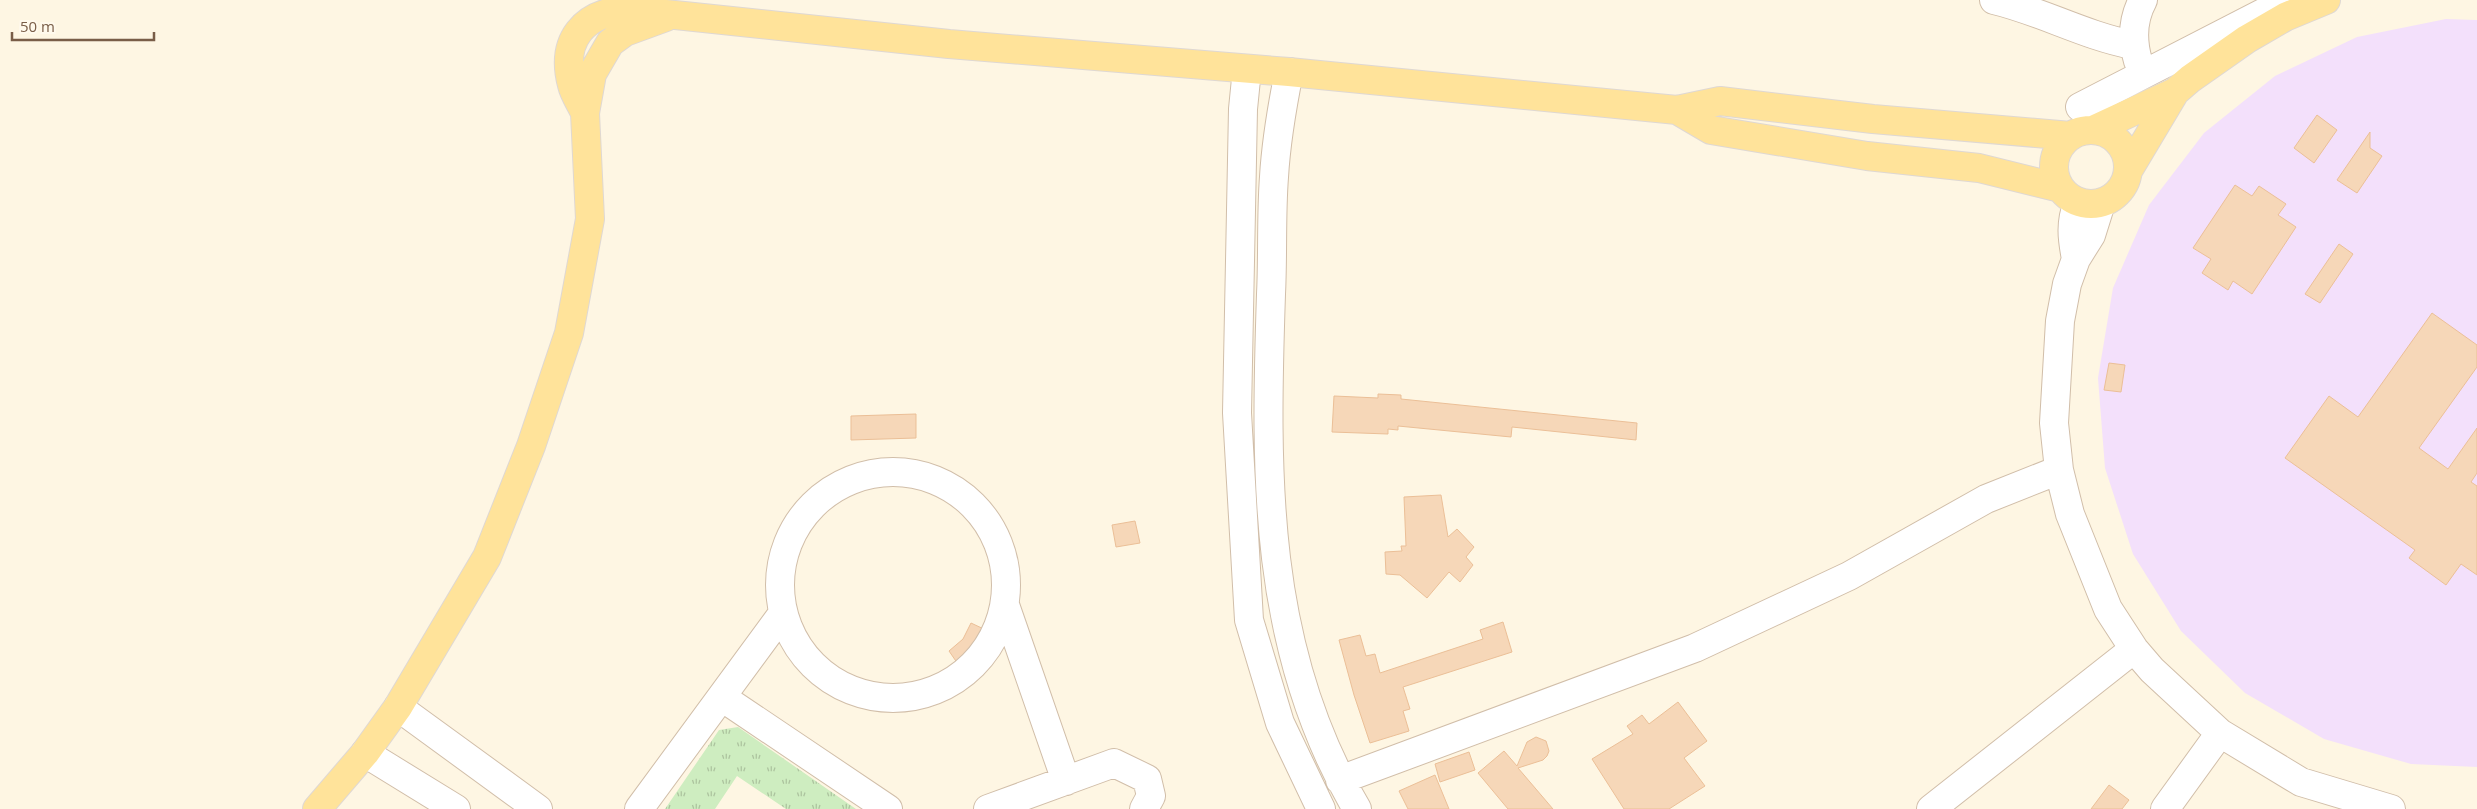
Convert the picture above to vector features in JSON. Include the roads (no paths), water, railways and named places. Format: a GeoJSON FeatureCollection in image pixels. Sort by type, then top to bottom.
{"type":"FeatureCollection","features":[{"type":"Feature","properties":{"kind":"main road"},"geometry":{"type":"LineString","coordinates":[[1677,110],[1711,130],[1867,156],[1979,168],[2080,198],[2112,198],[2126,180],[2129,169],[2175,92],[2190,79],[2247,39],[2285,17],[2326,0]]}},
{"type":"Feature","properties":{"kind":"main road"},"geometry":{"type":"LineString","coordinates":[[317,809],[365,753],[398,707],[487,558],[530,446],[569,333],[590,219],[585,112],[572,86],[568,64],[571,44],[582,26],[594,17],[610,11],[628,10],[949,44],[1289,72],[1677,110],[1720,101],[1873,119],[2081,124],[2104,132],[2122,146],[2127,157],[2129,169]]}},
{"type":"Feature","properties":{"kind":"main road"},"geometry":{"type":"LineString","coordinates":[[2080,198],[2055,177],[2054,166],[2062,144],[2081,124],[2175,92]]}},
{"type":"Feature","properties":{"kind":"street"},"geometry":{"type":"LineString","coordinates":[[1994,0],[2014,5],[2107,40],[2133,45]]}},
{"type":"Feature","properties":{"kind":"street"},"geometry":{"type":"LineString","coordinates":[[2141,74],[2133,45],[2133,26],[2142,0]]}},
{"type":"Feature","properties":{"kind":"street"},"geometry":{"type":"LineString","coordinates":[[2081,124],[2141,74],[2288,0]]}},
{"type":"Feature","properties":{"kind":"street"},"geometry":{"type":"LineString","coordinates":[[1246,69],[1243,109],[1237,413],[1249,620],[1280,723],[1322,809]]}},
{"type":"Feature","properties":{"kind":"street"},"geometry":{"type":"LineString","coordinates":[[1289,72],[1281,112],[1274,177],[1267,411],[1271,526],[1289,640],[1308,706],[1340,780],[1357,809]]}},
{"type":"Feature","properties":{"kind":"street"},"geometry":{"type":"LineString","coordinates":[[2080,198],[2072,217],[2071,235],[2076,259],[2067,284],[2060,321],[2056,356],[2054,423],[2059,470],[2070,514],[2108,609],[2134,649],[2180,697],[2220,733],[2301,782],[2391,809]]}},
{"type":"Feature","properties":{"kind":"street"},"geometry":{"type":"LineString","coordinates":[[1340,780],[1695,648],[1850,576],[1986,499],[2059,470]]}},
{"type":"Feature","properties":{"kind":"street"},"geometry":{"type":"LineString","coordinates":[[900,471],[921,474],[942,481],[960,492],[977,506],[994,531],[1004,555],[1007,578],[1005,605],[998,628],[984,653],[971,667],[952,682],[929,692],[907,698],[878,697],[850,690],[833,681],[816,668],[800,650],[789,631],[783,613],[780,592],[782,562],[788,542],[799,522],[815,503],[837,486],[853,478],[876,473],[900,471]]}},
{"type":"Feature","properties":{"kind":"street"},"geometry":{"type":"LineString","coordinates":[[1005,605],[1066,780]]}},
{"type":"Feature","properties":{"kind":"street"},"geometry":{"type":"LineString","coordinates":[[639,809],[723,698],[783,613]]}},
{"type":"Feature","properties":{"kind":"street"},"geometry":{"type":"LineString","coordinates":[[1931,809],[2134,649]]}},
{"type":"Feature","properties":{"kind":"street"},"geometry":{"type":"LineString","coordinates":[[723,698],[888,809]]}},
{"type":"Feature","properties":{"kind":"street"},"geometry":{"type":"LineString","coordinates":[[398,707],[538,809]]}},
{"type":"Feature","properties":{"kind":"street"},"geometry":{"type":"LineString","coordinates":[[2165,809],[2220,733]]}},
{"type":"Feature","properties":{"kind":"street"},"geometry":{"type":"LineString","coordinates":[[365,753],[456,809]]}},
{"type":"Feature","properties":{"kind":"street"},"geometry":{"type":"LineString","coordinates":[[988,809],[1114,763],[1147,779],[1151,796],[1144,809]]}}]}
